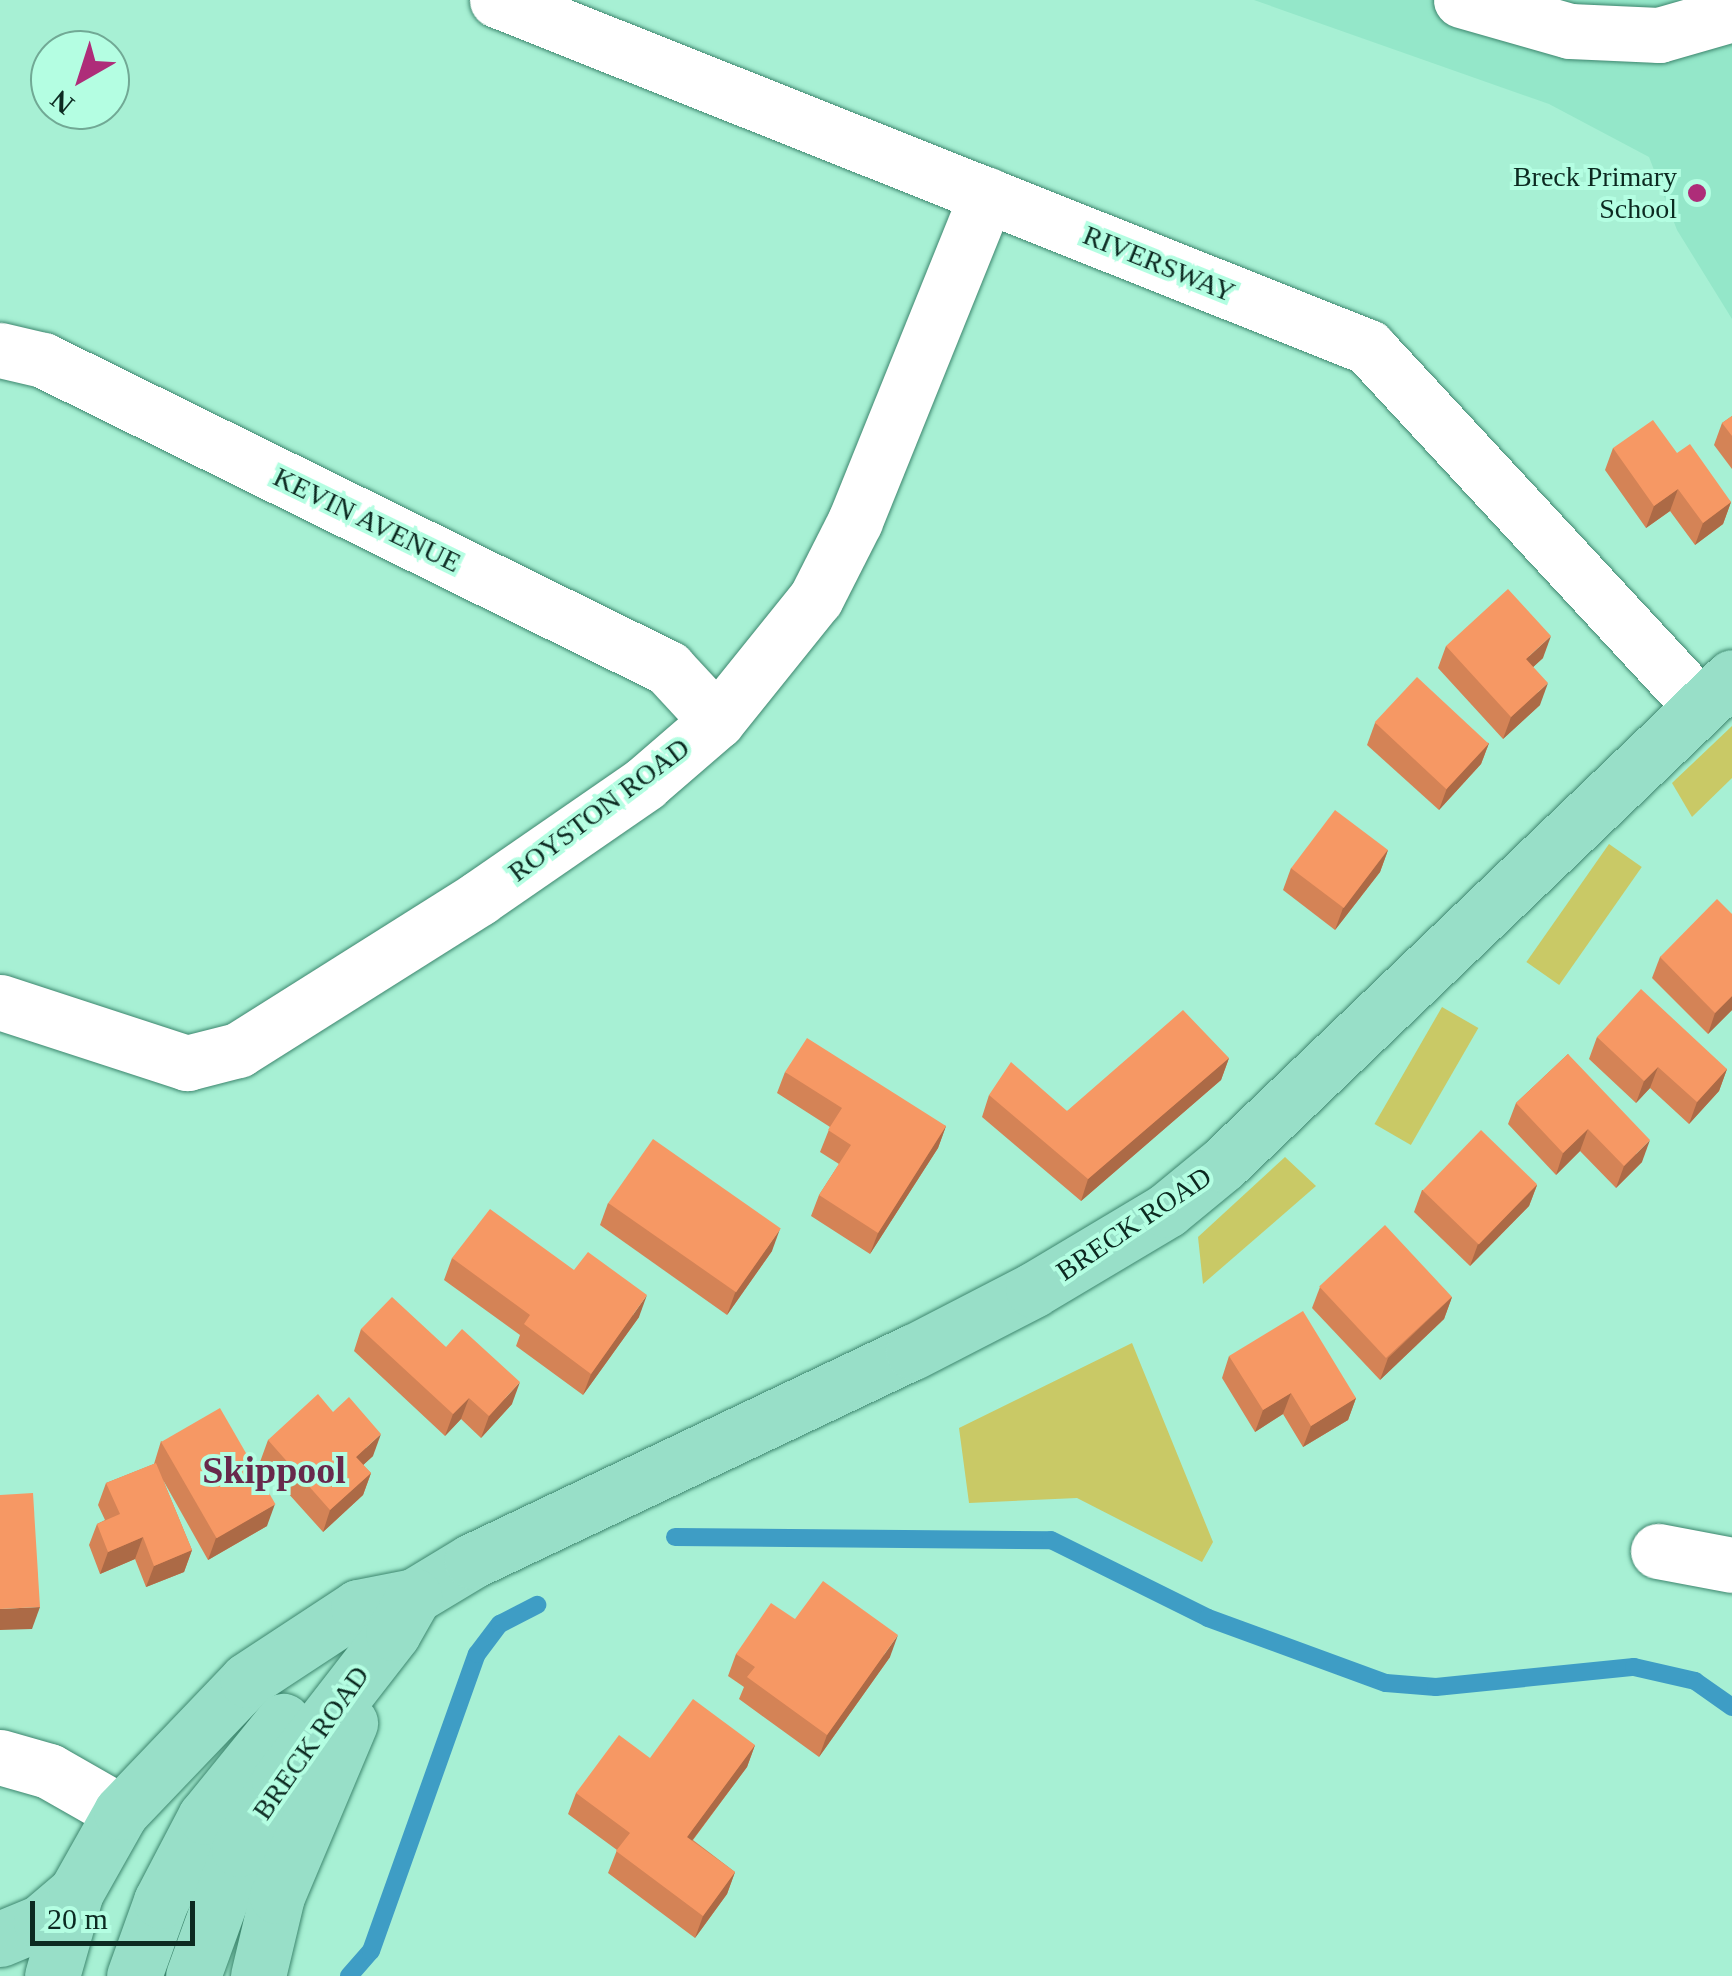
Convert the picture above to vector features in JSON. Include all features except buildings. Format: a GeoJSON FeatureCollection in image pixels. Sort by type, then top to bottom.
{"type":"FeatureCollection","features":[{"type":"Feature","properties":{"kind":"main road","name":"BRECK ROAD"},"geometry":{"type":"LineString","coordinates":[[76,1892],[120,1812],[247,1680],[358,1607],[414,1596],[472,1562],[963,1327],[1167,1210],[1223,1164],[1716,691]]}},
{"type":"Feature","properties":{"kind":"main road","name":"BRECK ROAD"},"geometry":{"type":"LineString","coordinates":[[193,1976],[218,1897],[279,1780],[414,1596]]}},
{"type":"Feature","properties":{"kind":"main road"},"geometry":{"type":"LineString","coordinates":[[134,1976],[183,1857],[205,1817],[299,1703],[360,1670]]}},
{"type":"Feature","properties":{"kind":"main road"},"geometry":{"type":"LineString","coordinates":[[259,1971],[292,1857],[349,1729],[360,1670]]}},
{"type":"Feature","properties":{"kind":"main road"},"geometry":{"type":"LineString","coordinates":[[120,1812],[183,1857],[218,1897],[259,1971]]}},
{"type":"Feature","properties":{"kind":"main road"},"geometry":{"type":"LineString","coordinates":[[0,1939],[41,1922],[76,1892]]}},
{"type":"Feature","properties":{"kind":"main road"},"geometry":{"type":"LineString","coordinates":[[52,1976],[76,1892]]}},
{"type":"Feature","properties":{"kind":"street","name":"RIVERSWAY"},"geometry":{"type":"LineString","coordinates":[[497,0],[1368,347],[1716,691]]}},
{"type":"Feature","properties":{"kind":"street"},"geometry":{"type":"LineString","coordinates":[[1461,0],[1570,31],[1659,35],[1732,14]]}},
{"type":"Feature","properties":{"kind":"street","name":"ROYSTON ROAD"},"geometry":{"type":"LineString","coordinates":[[0,1002],[187,1063],[238,1050],[480,898],[644,784],[717,721],[816,598],[837,558],[988,195]]}},
{"type":"Feature","properties":{"kind":"street","name":"KEVIN AVENUE"},"geometry":{"type":"LineString","coordinates":[[0,350],[43,360],[668,668],[717,721]]}},
{"type":"Feature","properties":{"kind":"street"},"geometry":{"type":"LineString","coordinates":[[1658,1551],[1732,1565]]}},
{"type":"Feature","properties":{"kind":"street"},"geometry":{"type":"LineString","coordinates":[[0,1757],[49,1770],[120,1812]]}},
{"type":"Feature","properties":{"kind":"shaded area","name":"Breck Primary School"},"geometry":{"type":"Polygon","coordinates":[[[1254,0],[1732,0],[1732,319],[1677,230],[1649,157],[1549,104],[1254,0]]]}},
{"type":"Feature","properties":{"kind":"shaded area"},"geometry":{"type":"Polygon","coordinates":[[[1732,726],[1732,778],[1692,817],[1672,783],[1732,726]]]}},
{"type":"Feature","properties":{"kind":"shaded area"},"geometry":{"type":"Polygon","coordinates":[[[1609,844],[1642,867],[1559,985],[1526,962],[1609,844]]]}},
{"type":"Feature","properties":{"kind":"shaded area"},"geometry":{"type":"Polygon","coordinates":[[[1442,1007],[1478,1028],[1411,1145],[1374,1124],[1442,1007]]]}},
{"type":"Feature","properties":{"kind":"shaded area"},"geometry":{"type":"Polygon","coordinates":[[[1285,1157],[1316,1186],[1203,1284],[1198,1237],[1285,1157]]]}},
{"type":"Feature","properties":{"kind":"shaded area"},"geometry":{"type":"Polygon","coordinates":[[[1132,1343],[1213,1542],[1202,1562],[1077,1498],[969,1503],[959,1428],[1132,1343]]]}},
{"type":"Feature","properties":{"kind":"waterway"},"geometry":{"type":"LineString","coordinates":[[675,1537],[1051,1540],[1208,1618],[1386,1683],[1436,1687],[1634,1667],[1695,1681],[1732,1707]]}},
{"type":"Feature","properties":{"kind":"waterway"},"geometry":{"type":"LineString","coordinates":[[349,1976],[371,1951],[477,1654],[500,1624],[537,1605]]}},
{"type":"Feature","properties":{"kind":"place","name":"Breck Primary School"},"geometry":{"type":"Point","coordinates":[1697,193]}},
{"type":"Feature","properties":{"kind":"district","name":"Skippool"},"geometry":{"type":"Point","coordinates":[274,1471]}}]}
